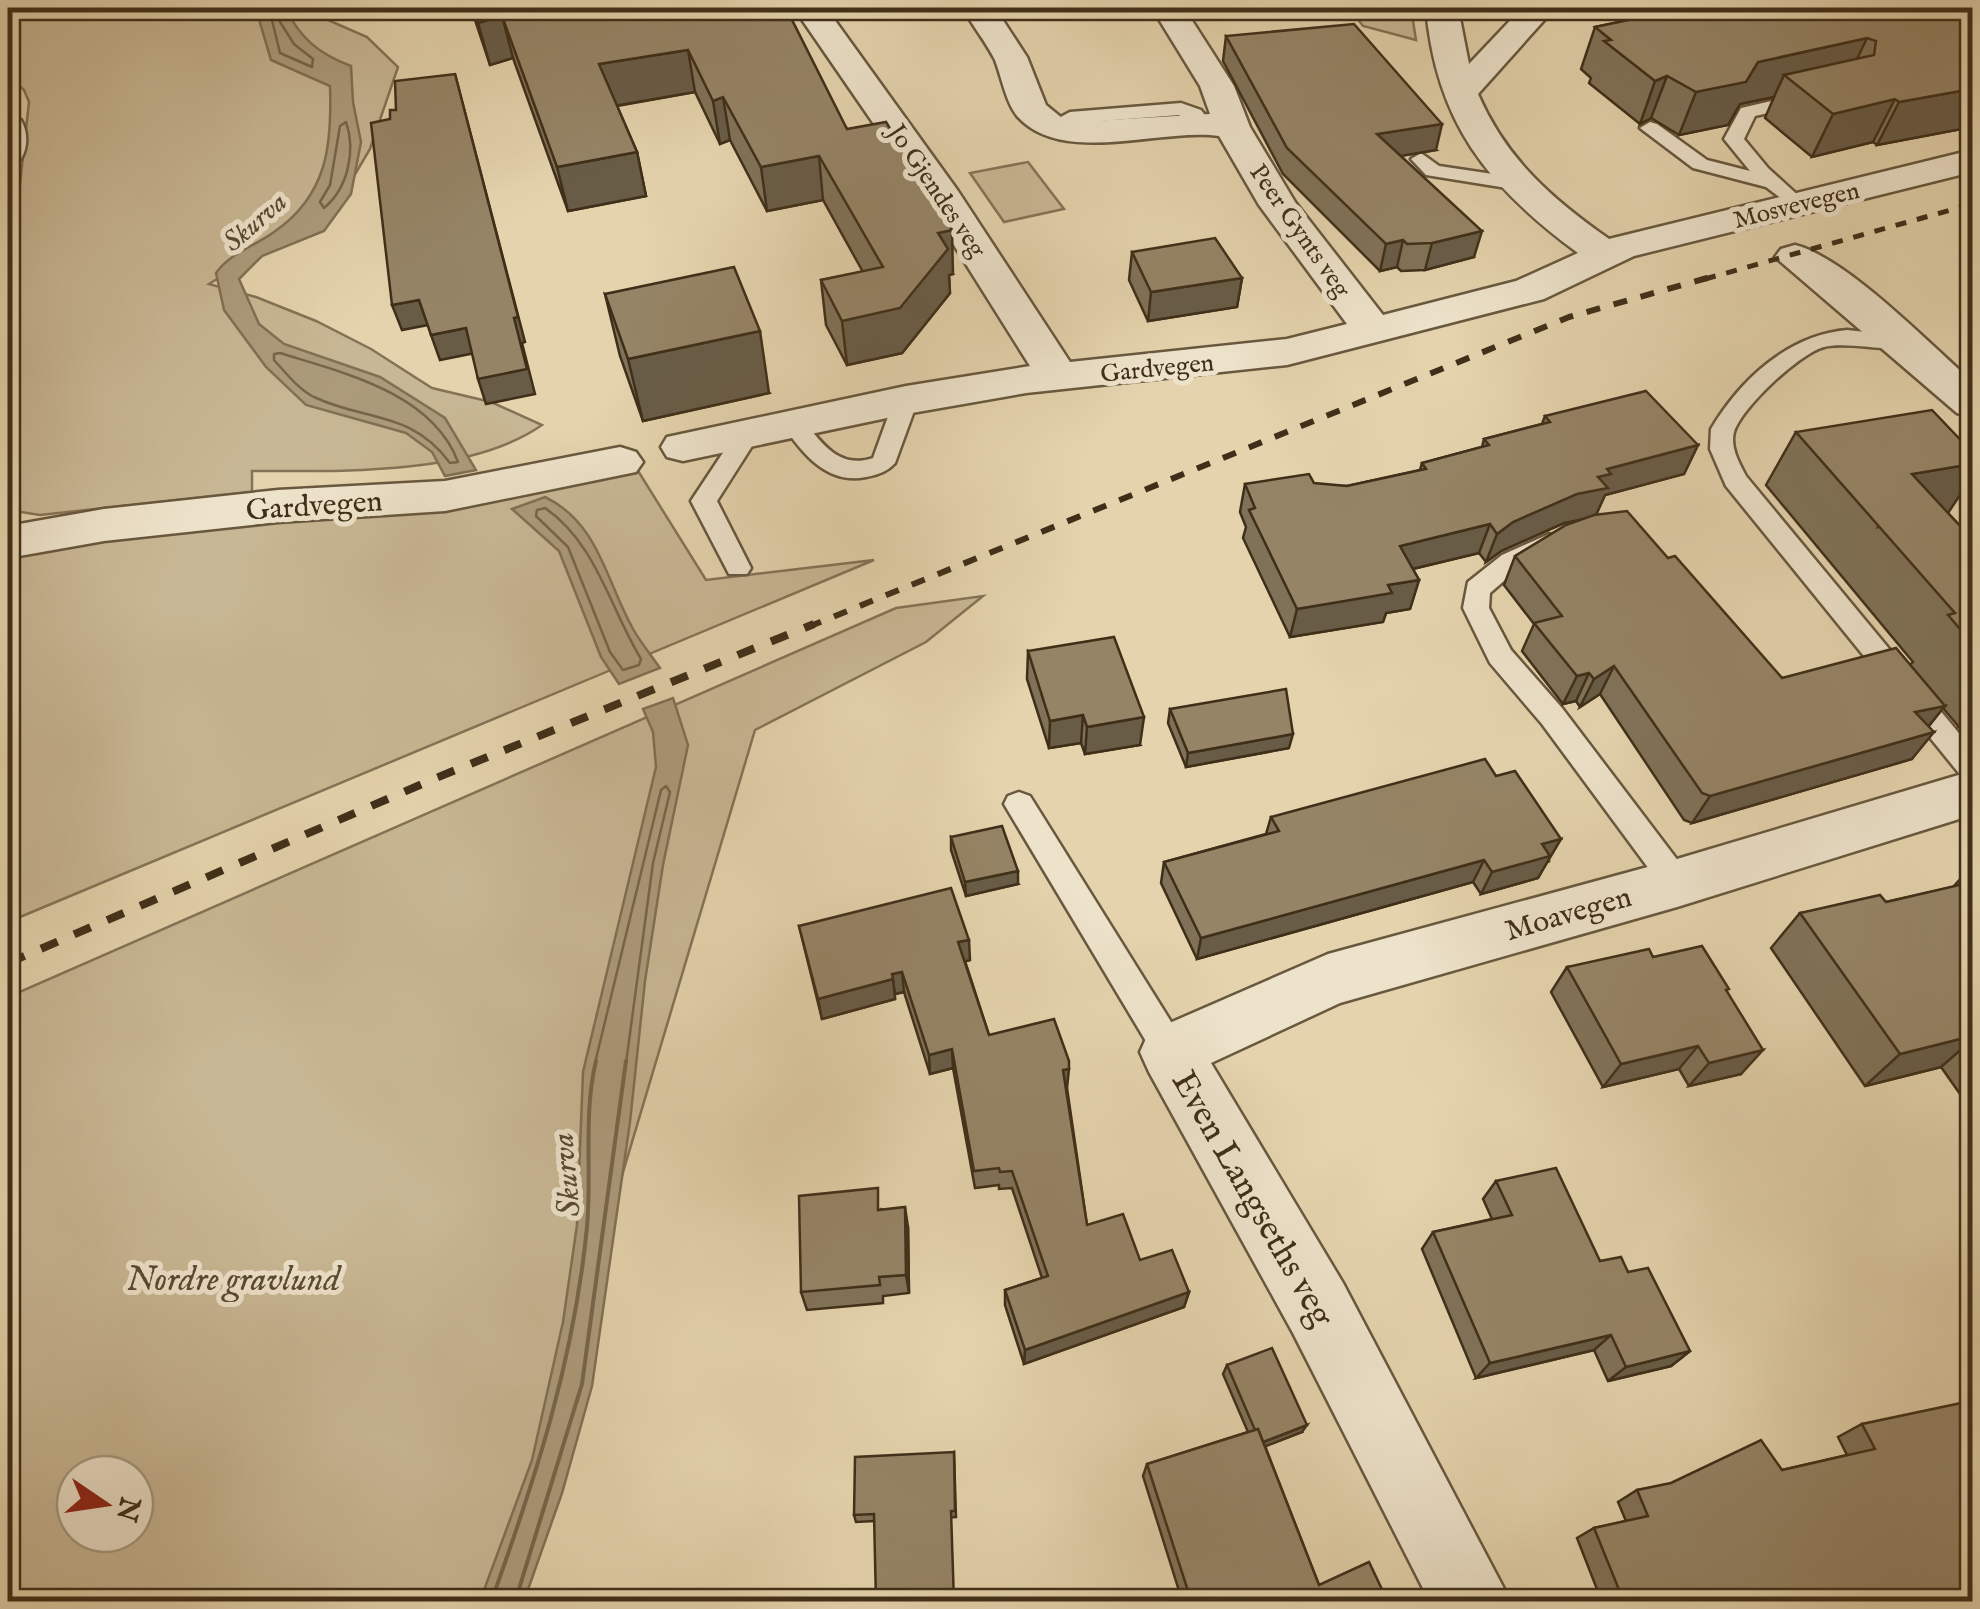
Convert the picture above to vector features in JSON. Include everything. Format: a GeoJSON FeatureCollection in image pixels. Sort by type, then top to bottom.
{"type":"FeatureCollection","features":[{"type":"Feature","properties":{"kind":"street","name":"Jo Gjendes veg"},"geometry":{"type":"LineString","coordinates":[[810,8],[990,267],[1059,378]]}},
{"type":"Feature","properties":{"kind":"street"},"geometry":{"type":"LineString","coordinates":[[980,8],[1010,56],[1031,110],[1052,127],[1092,132],[1217,125]]}},
{"type":"Feature","properties":{"kind":"street","name":"Peer Gynts veg"},"geometry":{"type":"LineString","coordinates":[[1168,8],[1217,86],[1217,125],[1374,330]]}},
{"type":"Feature","properties":{"kind":"street"},"geometry":{"type":"LineString","coordinates":[[1442,8],[1460,94],[1478,139],[1513,182],[1613,252]]}},
{"type":"Feature","properties":{"kind":"street"},"geometry":{"type":"LineString","coordinates":[[1460,94],[1539,8]]}},
{"type":"Feature","properties":{"kind":"street"},"geometry":{"type":"LineString","coordinates":[[8,128],[8,150]]}},
{"type":"Feature","properties":{"kind":"street","name":"Mosvevegen"},"geometry":{"type":"LineString","coordinates":[[1613,252],[1735,219],[1784,193],[1972,161]]}},
{"type":"Feature","properties":{"kind":"street"},"geometry":{"type":"LineString","coordinates":[[1735,219],[1833,282],[1904,343],[1956,373],[1972,404]]}},
{"type":"Feature","properties":{"kind":"street","name":"Gardvegen"},"geometry":{"type":"LineString","coordinates":[[683,447],[906,400],[1287,352],[1530,290],[1613,252]]}},
{"type":"Feature","properties":{"kind":"street","name":"Gardvegen"},"geometry":{"type":"LineString","coordinates":[[10,539],[258,508],[445,496],[620,462]]}},
{"type":"Feature","properties":{"kind":"street","name":"Moavegen"},"geometry":{"type":"LineString","coordinates":[[1171,1052],[1328,980],[1677,883],[1972,793]]}},
{"type":"Feature","properties":{"kind":"street","name":"Even Langseths veg"},"geometry":{"type":"LineString","coordinates":[[1171,1052],[1318,1308],[1472,1602]]}},
{"type":"Feature","properties":{"kind":"lane"},"geometry":{"type":"LineString","coordinates":[[1784,193],[1734,139],[1748,112],[1830,94]]}},
{"type":"Feature","properties":{"kind":"lane"},"geometry":{"type":"LineString","coordinates":[[1650,128],[1700,164],[1784,193]]}},
{"type":"Feature","properties":{"kind":"lane"},"geometry":{"type":"LineString","coordinates":[[1421,159],[1433,171],[1513,182]]}},
{"type":"Feature","properties":{"kind":"lane"},"geometry":{"type":"LineString","coordinates":[[1904,343],[1861,336],[1802,347],[1756,388],[1722,430],[1722,454],[1735,480],[1972,769]]}},
{"type":"Feature","properties":{"kind":"lane"},"geometry":{"type":"LineString","coordinates":[[794,422],[827,462],[842,470],[863,472],[883,463],[906,400]]}},
{"type":"Feature","properties":{"kind":"lane"},"geometry":{"type":"LineString","coordinates":[[738,568],[704,501],[748,432]]}},
{"type":"Feature","properties":{"kind":"lane"},"geometry":{"type":"LineString","coordinates":[[1578,531],[1510,561],[1491,574],[1477,589],[1476,608],[1500,656],[1552,716],[1677,883]]}},
{"type":"Feature","properties":{"kind":"lane","name":"Even Langseths veg"},"geometry":{"type":"LineString","coordinates":[[1019,804],[1171,1052]]}},
{"type":"Feature","properties":{"kind":"green space"},"geometry":{"type":"Polygon","coordinates":[[[8,8],[310,8],[312,13],[367,37],[398,67],[370,149],[337,205],[209,284],[256,297],[316,321],[371,349],[432,388],[491,402],[542,425],[512,442],[441,462],[363,470],[252,471],[252,492],[40,515],[8,510],[8,294],[29,102],[24,90],[8,75],[8,8]]]}},
{"type":"Feature","properties":{"kind":"green space"},"geometry":{"type":"Polygon","coordinates":[[[1349,8],[1411,8],[1416,40],[1363,26],[1349,8]]]}},
{"type":"Feature","properties":{"kind":"green space"},"geometry":{"type":"Polygon","coordinates":[[[1028,162],[1064,209],[1004,222],[970,173],[1028,162]]]}},
{"type":"Feature","properties":{"kind":"green space"},"geometry":{"type":"Polygon","coordinates":[[[635,466],[706,580],[874,560],[8,922],[9,555],[128,533],[635,466]]]}},
{"type":"Feature","properties":{"kind":"green space","name":"Nordre gravlund"},"geometry":{"type":"Polygon","coordinates":[[[983,596],[926,642],[755,730],[495,1601],[8,1601],[8,997],[896,608],[983,596]]]}},
{"type":"Feature","properties":{"kind":"water"},"geometry":{"type":"Polygon","coordinates":[[[249,8],[285,8],[312,44],[351,66],[361,142],[351,194],[324,231],[262,256],[239,279],[259,324],[284,344],[380,377],[445,418],[476,470],[445,476],[432,452],[406,433],[306,405],[266,367],[224,310],[216,273],[235,255],[274,232],[306,202],[323,167],[330,128],[330,86],[271,60],[258,16],[249,8]]]}},
{"type":"Feature","properties":{"kind":"water"},"geometry":{"type":"Polygon","coordinates":[[[545,497],[563,508],[589,538],[633,629],[660,668],[619,684],[601,657],[559,551],[512,509],[545,497]]]}},
{"type":"Feature","properties":{"kind":"water"},"geometry":{"type":"Polygon","coordinates":[[[673,698],[688,745],[663,865],[645,981],[630,1122],[592,1386],[562,1493],[524,1601],[480,1601],[532,1460],[563,1322],[577,1225],[583,1072],[656,767],[653,732],[643,709],[673,698]]]}},
{"type":"Feature","properties":{"kind":"building"},"geometry":{"type":"Polygon","coordinates":[[[473,8],[766,8],[772,17],[789,14],[847,129],[886,122],[952,230],[938,233],[948,249],[900,308],[842,321],[821,280],[883,267],[819,156],[761,167],[723,97],[713,101],[688,50],[599,64],[637,152],[557,167],[502,16],[478,23],[473,8]]]}},
{"type":"Feature","properties":{"kind":"building"},"geometry":{"type":"Polygon","coordinates":[[[1686,8],[1972,8],[1972,89],[1899,102],[1895,99],[1833,114],[1784,75],[1874,55],[1876,41],[1867,38],[1758,62],[1746,82],[1696,92],[1667,76],[1655,81],[1604,41],[1611,40],[1595,27],[1686,8]]]}},
{"type":"Feature","properties":{"kind":"building"},"geometry":{"type":"Polygon","coordinates":[[[1354,24],[1442,124],[1377,134],[1482,231],[1432,243],[1407,244],[1403,240],[1386,244],[1287,148],[1226,36],[1354,24]]]}},
{"type":"Feature","properties":{"kind":"building"},"geometry":{"type":"Polygon","coordinates":[[[455,74],[518,317],[514,318],[527,369],[478,379],[466,328],[431,335],[419,300],[392,305],[371,123],[390,119],[390,110],[396,110],[395,81],[455,74]]]}},
{"type":"Feature","properties":{"kind":"building"},"geometry":{"type":"Polygon","coordinates":[[[1215,238],[1242,278],[1151,292],[1132,252],[1215,238]]]}},
{"type":"Feature","properties":{"kind":"building"},"geometry":{"type":"Polygon","coordinates":[[[734,267],[760,331],[628,359],[605,294],[734,267]]]}},
{"type":"Feature","properties":{"kind":"building"},"geometry":{"type":"Polygon","coordinates":[[[1646,391],[1698,445],[1607,469],[1611,474],[1598,477],[1608,488],[1577,494],[1513,522],[1497,534],[1490,524],[1400,546],[1419,580],[1388,585],[1392,593],[1297,609],[1249,510],[1255,508],[1245,484],[1309,474],[1314,483],[1347,486],[1426,469],[1422,463],[1489,445],[1484,439],[1550,422],[1545,416],[1646,391]]]}},
{"type":"Feature","properties":{"kind":"building"},"geometry":{"type":"Polygon","coordinates":[[[1932,410],[1972,452],[1972,464],[1912,474],[1972,539],[1972,643],[1948,615],[1955,613],[1796,432],[1932,410]]]}},
{"type":"Feature","properties":{"kind":"building"},"geometry":{"type":"Polygon","coordinates":[[[1627,511],[1668,558],[1675,556],[1782,678],[1896,648],[1945,706],[1915,712],[1934,732],[1710,796],[1702,793],[1614,666],[1594,679],[1589,673],[1577,676],[1534,623],[1562,616],[1515,556],[1566,525],[1594,515],[1627,511]]]}},
{"type":"Feature","properties":{"kind":"building"},"geometry":{"type":"Polygon","coordinates":[[[1114,637],[1144,717],[1087,727],[1083,715],[1050,721],[1028,651],[1114,637]]]}},
{"type":"Feature","properties":{"kind":"building"},"geometry":{"type":"Polygon","coordinates":[[[1286,689],[1293,734],[1188,753],[1170,709],[1286,689]]]}},
{"type":"Feature","properties":{"kind":"building"},"geometry":{"type":"Polygon","coordinates":[[[1485,759],[1496,776],[1515,771],[1561,839],[1542,844],[1550,856],[1492,872],[1484,860],[1201,938],[1164,862],[1279,831],[1271,817],[1485,759]]]}},
{"type":"Feature","properties":{"kind":"building"},"geometry":{"type":"Polygon","coordinates":[[[1002,826],[1018,871],[965,882],[951,837],[1002,826]]]}},
{"type":"Feature","properties":{"kind":"building"},"geometry":{"type":"Polygon","coordinates":[[[1972,882],[1972,1036],[1900,1054],[1800,913],[1880,895],[1886,902],[1972,882]]]}},
{"type":"Feature","properties":{"kind":"building"},"geometry":{"type":"Polygon","coordinates":[[[951,888],[969,940],[958,942],[989,1035],[1054,1019],[1069,1061],[1069,1069],[1063,1070],[1087,1225],[1123,1214],[1140,1260],[1172,1250],[1189,1292],[1025,1350],[1005,1290],[1048,1276],[1012,1171],[974,1171],[952,1049],[929,1055],[902,972],[892,974],[893,979],[818,999],[799,926],[951,888]]]}},
{"type":"Feature","properties":{"kind":"building"},"geometry":{"type":"Polygon","coordinates":[[[1702,946],[1763,1050],[1709,1063],[1698,1046],[1621,1064],[1567,967],[1649,949],[1653,957],[1702,946]]]}},
{"type":"Feature","properties":{"kind":"building"},"geometry":{"type":"Polygon","coordinates":[[[1556,1168],[1600,1261],[1621,1257],[1628,1272],[1648,1268],[1690,1351],[1626,1367],[1611,1335],[1490,1363],[1433,1232],[1512,1215],[1496,1181],[1556,1168]]]}},
{"type":"Feature","properties":{"kind":"building"},"geometry":{"type":"Polygon","coordinates":[[[878,1188],[878,1210],[905,1207],[906,1275],[879,1277],[880,1285],[801,1292],[799,1196],[878,1188]]]}},
{"type":"Feature","properties":{"kind":"building"},"geometry":{"type":"Polygon","coordinates":[[[1272,1348],[1307,1425],[1263,1442],[1227,1365],[1272,1348]]]}},
{"type":"Feature","properties":{"kind":"building"},"geometry":{"type":"Polygon","coordinates":[[[1966,1402],[1972,1413],[1972,1602],[1956,1602],[1954,1598],[1939,1602],[1624,1602],[1594,1528],[1648,1516],[1637,1490],[1671,1483],[1761,1440],[1782,1470],[1875,1449],[1862,1424],[1966,1402]]]}},
{"type":"Feature","properties":{"kind":"building"},"geometry":{"type":"Polygon","coordinates":[[[1258,1429],[1319,1585],[1369,1562],[1388,1602],[1167,1602],[1189,1594],[1147,1464],[1258,1429]]]}},
{"type":"Feature","properties":{"kind":"building"},"geometry":{"type":"Polygon","coordinates":[[[954,1452],[954,1602],[876,1602],[874,1514],[854,1515],[855,1457],[954,1452]]]}},
{"type":"Feature","properties":{"kind":"railway"},"geometry":{"type":"LineString","coordinates":[[1705,279],[1972,204]]}},
{"type":"Feature","properties":{"kind":"railway"},"geometry":{"type":"LineString","coordinates":[[808,627],[1569,317],[1714,276]]}},
{"type":"Feature","properties":{"kind":"railway"},"geometry":{"type":"LineString","coordinates":[[8,963],[436,778],[814,624]]}},
{"type":"Feature","properties":{"kind":"water label","name":"Skurva"},"geometry":{"type":"Point","coordinates":[254,221]}},
{"type":"Feature","properties":{"kind":"water label","name":"Skurva"},"geometry":{"type":"Point","coordinates":[565,1175]}}]}
